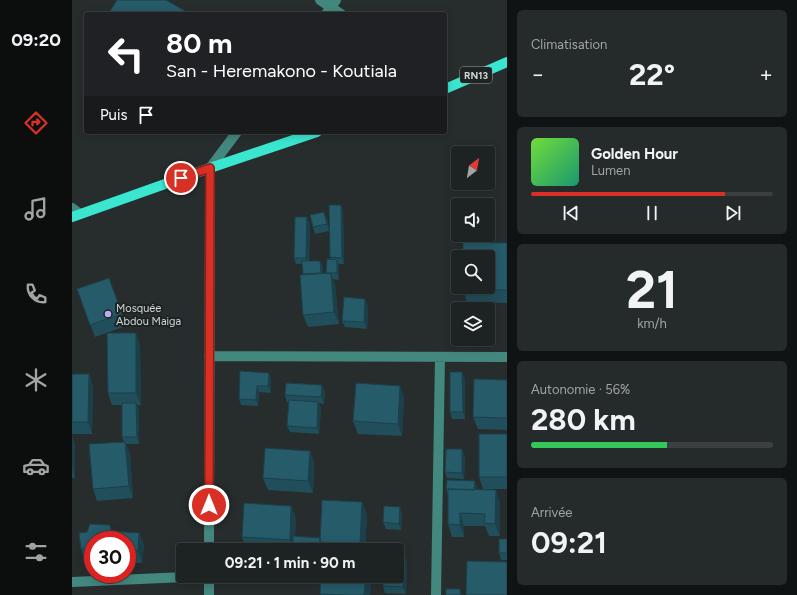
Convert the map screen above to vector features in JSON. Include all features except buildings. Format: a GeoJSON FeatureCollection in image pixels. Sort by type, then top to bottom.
{"type":"FeatureCollection","features":[{"type":"Feature","properties":{"kind":"main road","name":"RN13"},"geometry":{"type":"LineString","coordinates":[[447,87],[507,62]]}},
{"type":"Feature","properties":{"kind":"main road"},"geometry":{"type":"LineString","coordinates":[[75,213],[311,134]]}},
{"type":"Feature","properties":{"kind":"street"},"geometry":{"type":"LineString","coordinates":[[320,0],[331,7]]}},
{"type":"Feature","properties":{"kind":"street"},"geometry":{"type":"LineString","coordinates":[[209,543],[210,168],[236,134]]}},
{"type":"Feature","properties":{"kind":"street"},"geometry":{"type":"LineString","coordinates":[[209,356],[507,357]]}},
{"type":"Feature","properties":{"kind":"street"},"geometry":{"type":"LineString","coordinates":[[436,595],[440,357]]}},
{"type":"Feature","properties":{"kind":"street"},"geometry":{"type":"LineString","coordinates":[[72,582],[176,577]]}},
{"type":"Feature","properties":{"kind":"street"},"geometry":{"type":"LineString","coordinates":[[208,583],[209,595]]}},
{"type":"Feature","properties":{"kind":"place","name":"Mosquée Abdou Maiga"},"geometry":{"type":"Point","coordinates":[108,314]}},
{"type":"Feature","properties":{"kind":"route"},"geometry":{"type":"LineString","coordinates":[[181,178],[210,168],[209,505]]}}]}
